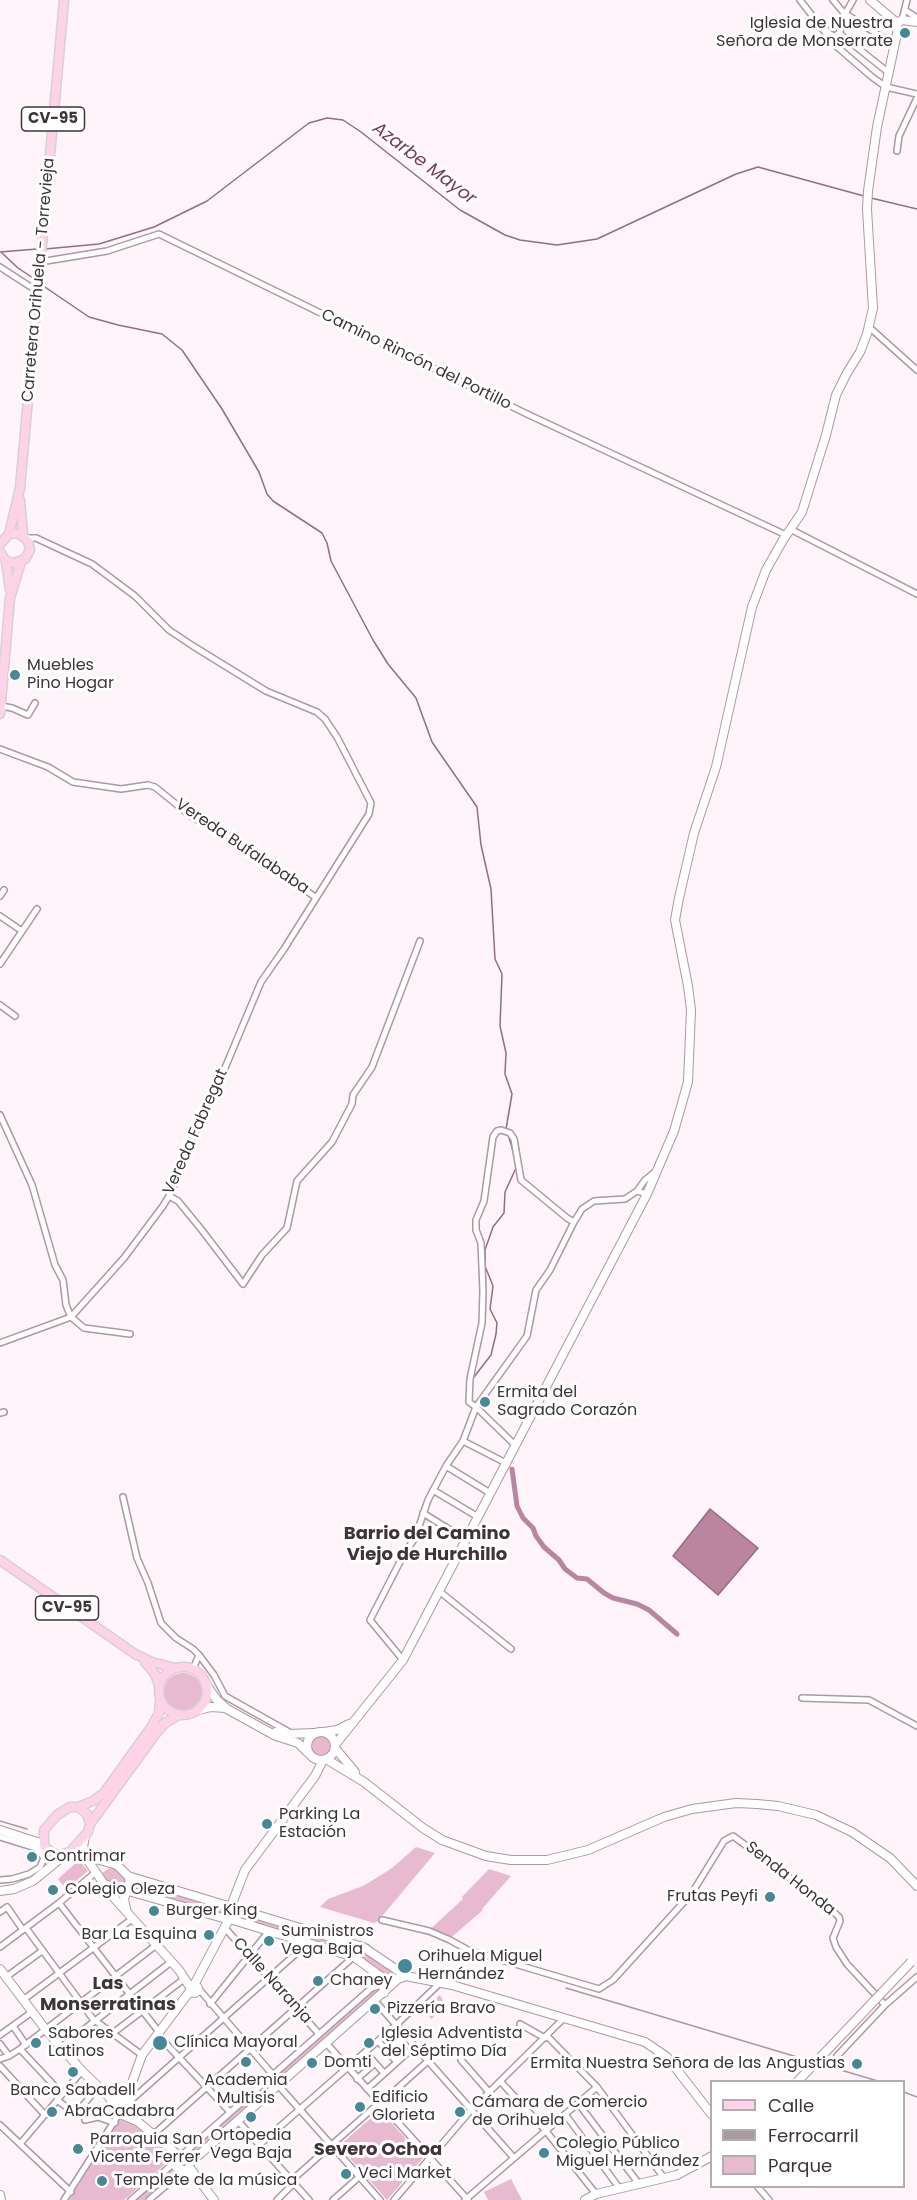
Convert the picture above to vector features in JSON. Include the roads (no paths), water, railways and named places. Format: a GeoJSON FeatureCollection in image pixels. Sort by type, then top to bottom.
{"type":"FeatureCollection","features":[{"type":"Feature","properties":{"kind":"main road","name":"Carretera Orihuela - Torrevieja"},"geometry":{"type":"LineString","coordinates":[[9,534],[20,488],[64,0]]}},
{"type":"Feature","properties":{"kind":"main road"},"geometry":{"type":"LineString","coordinates":[[870,0],[900,22],[917,20]]}},
{"type":"Feature","properties":{"kind":"main road"},"geometry":{"type":"LineString","coordinates":[[231,1907],[245,1870],[325,1760],[334,1753],[335,1747],[403,1660],[647,1194],[674,1131],[688,1082],[691,1010],[675,921],[679,898],[694,834],[716,767],[752,607],[766,570],[802,512],[837,395],[860,352],[869,327],[873,308],[868,191],[877,127],[900,22]]}},
{"type":"Feature","properties":{"kind":"main road","name":"Carretera Orihuela - Torrevieja"},"geometry":{"type":"LineString","coordinates":[[20,488],[28,539]]}},
{"type":"Feature","properties":{"kind":"main road"},"geometry":{"type":"LineString","coordinates":[[0,714],[4,622],[21,562],[28,555],[28,539],[9,534]]}},
{"type":"Feature","properties":{"kind":"main road","name":"CV-95"},"geometry":{"type":"LineString","coordinates":[[0,544],[9,534]]}},
{"type":"Feature","properties":{"kind":"main road"},"geometry":{"type":"LineString","coordinates":[[0,552],[6,561],[10,598]]}},
{"type":"Feature","properties":{"kind":"main road"},"geometry":{"type":"LineString","coordinates":[[6,561],[21,562]]}},
{"type":"Feature","properties":{"kind":"main road","name":"CV-95"},"geometry":{"type":"LineString","coordinates":[[0,1560],[135,1654],[151,1667],[159,1685],[159,1713],[104,1793],[93,1802],[61,1811],[44,1830]]}},
{"type":"Feature","properties":{"kind":"main road","name":"CV-95"},"geometry":{"type":"LineString","coordinates":[[135,1654],[152,1662],[175,1668],[193,1669]]}},
{"type":"Feature","properties":{"kind":"main road"},"geometry":{"type":"LineString","coordinates":[[159,1685],[162,1678],[175,1668]]}},
{"type":"Feature","properties":{"kind":"main road"},"geometry":{"type":"LineString","coordinates":[[193,1669],[203,1678],[216,1699],[227,1709],[276,1736],[298,1743],[310,1755],[325,1760],[364,1782],[442,1840],[486,1856],[511,1860],[547,1860],[588,1850],[664,1817],[692,1809],[736,1803],[778,1806],[816,1815],[852,1832],[890,1858],[917,1886]]}},
{"type":"Feature","properties":{"kind":"main road"},"geometry":{"type":"LineString","coordinates":[[160,1701],[171,1713],[192,1714],[206,1699],[206,1684]]}},
{"type":"Feature","properties":{"kind":"main road"},"geometry":{"type":"LineString","coordinates":[[198,1710],[211,1707],[227,1709]]}},
{"type":"Feature","properties":{"kind":"main road"},"geometry":{"type":"LineString","coordinates":[[179,1715],[165,1723],[157,1732],[90,1824],[83,1847],[89,1857],[117,1865],[128,1876],[366,1948],[394,1970],[398,1978]]}},
{"type":"Feature","properties":{"kind":"main road"},"geometry":{"type":"LineString","coordinates":[[263,1728],[293,1734],[318,1732],[337,1730],[356,1720]]}},
{"type":"Feature","properties":{"kind":"main road"},"geometry":{"type":"LineString","coordinates":[[315,1776],[308,1740],[318,1732],[330,1734],[335,1747],[364,1782]]}},
{"type":"Feature","properties":{"kind":"main road"},"geometry":{"type":"LineString","coordinates":[[78,1807],[85,1812],[90,1824]]}},
{"type":"Feature","properties":{"kind":"main road"},"geometry":{"type":"LineString","coordinates":[[0,1830],[41,1844],[47,1850],[57,1854],[69,1852],[82,1855],[155,1946],[195,1987]]}},
{"type":"Feature","properties":{"kind":"main road"},"geometry":{"type":"LineString","coordinates":[[23,1837],[35,1836],[44,1830]]}},
{"type":"Feature","properties":{"kind":"main road"},"geometry":{"type":"LineString","coordinates":[[44,1830],[43,1842],[51,1858],[51,1868]]}},
{"type":"Feature","properties":{"kind":"main road"},"geometry":{"type":"LineString","coordinates":[[0,1891],[14,1889],[33,1881],[51,1868],[85,1836]]}},
{"type":"Feature","properties":{"kind":"main road"},"geometry":{"type":"LineString","coordinates":[[96,1872],[109,1863]]}},
{"type":"Feature","properties":{"kind":"main road"},"geometry":{"type":"LineString","coordinates":[[128,1876],[130,1880],[124,1906],[131,1917]]}},
{"type":"Feature","properties":{"kind":"main road"},"geometry":{"type":"LineString","coordinates":[[105,1885],[354,1957],[380,1976],[441,1982],[645,2042],[657,2048],[667,2057],[710,2114]]}},
{"type":"Feature","properties":{"kind":"main road"},"geometry":{"type":"LineString","coordinates":[[227,1921],[222,1910],[231,1907]]}},
{"type":"Feature","properties":{"kind":"main road"},"geometry":{"type":"LineString","coordinates":[[124,2107],[142,2055],[195,1987],[227,1921],[237,1914],[231,1907]]}},
{"type":"Feature","properties":{"kind":"main road"},"geometry":{"type":"LineString","coordinates":[[798,2080],[914,1959]]}},
{"type":"Feature","properties":{"kind":"main road"},"geometry":{"type":"LineString","coordinates":[[0,1969],[60,2048],[98,2087],[124,2107],[170,2149],[178,2158],[178,2169],[188,2169],[238,2121],[384,1993],[398,1978]]}},
{"type":"Feature","properties":{"kind":"main road"},"geometry":{"type":"LineString","coordinates":[[374,1986],[383,1985],[384,1993]]}},
{"type":"Feature","properties":{"kind":"main road"},"geometry":{"type":"LineString","coordinates":[[178,2158],[188,2156],[188,2169],[214,2200]]}},
{"type":"Feature","properties":{"kind":"main road"},"geometry":{"type":"LineString","coordinates":[[585,2200],[596,2194],[682,2173],[710,2158]]}},
{"type":"Feature","properties":{"kind":"main road"},"geometry":{"type":"LineString","coordinates":[[0,2195],[1,2200]]}},
{"type":"Feature","properties":{"kind":"street"},"geometry":{"type":"LineString","coordinates":[[801,0],[830,34],[835,36],[839,33],[846,18],[845,14],[853,0]]}},
{"type":"Feature","properties":{"kind":"street"},"geometry":{"type":"LineString","coordinates":[[801,0],[844,54],[886,87],[917,96],[898,136],[897,151]]}},
{"type":"Feature","properties":{"kind":"street"},"geometry":{"type":"LineString","coordinates":[[833,0],[845,14],[883,38],[896,39]]}},
{"type":"Feature","properties":{"kind":"street"},"geometry":{"type":"LineString","coordinates":[[900,22],[907,0]]}},
{"type":"Feature","properties":{"kind":"street"},"geometry":{"type":"LineString","coordinates":[[905,10],[917,20]]}},
{"type":"Feature","properties":{"kind":"street"},"geometry":{"type":"LineString","coordinates":[[839,33],[889,73]]}},
{"type":"Feature","properties":{"kind":"street","name":"Camino Rincón del Portillo"},"geometry":{"type":"LineString","coordinates":[[40,262],[107,251],[159,234],[537,419],[788,532],[917,594]]}},
{"type":"Feature","properties":{"kind":"street"},"geometry":{"type":"LineString","coordinates":[[0,267],[37,291]]}},
{"type":"Feature","properties":{"kind":"street"},"geometry":{"type":"LineString","coordinates":[[869,327],[917,370]]}},
{"type":"Feature","properties":{"kind":"street","name":"Vereda Fabregat"},"geometry":{"type":"LineString","coordinates":[[0,1343],[71,1317],[124,1258],[169,1196],[180,1164],[217,1087],[261,982],[369,814],[371,803],[337,737],[325,719],[309,707],[266,691],[169,630],[135,596],[92,564],[28,539]]}},
{"type":"Feature","properties":{"kind":"street"},"geometry":{"type":"LineString","coordinates":[[1,706],[28,715],[35,703]]}},
{"type":"Feature","properties":{"kind":"street","name":"Vereda Bufalababa"},"geometry":{"type":"LineString","coordinates":[[0,749],[48,767],[73,782],[121,789],[148,784],[155,787],[192,817],[236,840],[315,897]]}},
{"type":"Feature","properties":{"kind":"street"},"geometry":{"type":"LineString","coordinates":[[0,896],[4,890]]}},
{"type":"Feature","properties":{"kind":"street"},"geometry":{"type":"LineString","coordinates":[[0,964],[37,909]]}},
{"type":"Feature","properties":{"kind":"street"},"geometry":{"type":"LineString","coordinates":[[0,916],[22,931]]}},
{"type":"Feature","properties":{"kind":"street"},"geometry":{"type":"LineString","coordinates":[[169,1196],[178,1201],[243,1284],[262,1255],[287,1228],[297,1181],[332,1142],[352,1104],[353,1095],[372,1067],[420,941]]}},
{"type":"Feature","properties":{"kind":"street"},"geometry":{"type":"LineString","coordinates":[[0,1005],[15,1016]]}},
{"type":"Feature","properties":{"kind":"street"},"geometry":{"type":"LineString","coordinates":[[0,1115],[32,1185],[54,1265],[63,1280],[66,1305],[71,1317],[84,1328],[129,1334]]}},
{"type":"Feature","properties":{"kind":"street"},"geometry":{"type":"LineString","coordinates":[[516,1445],[469,1402],[482,1323],[481,1243],[476,1230],[476,1220],[484,1201],[493,1137],[497,1131],[505,1130],[513,1135],[520,1176],[524,1182],[574,1222]]}},
{"type":"Feature","properties":{"kind":"street"},"geometry":{"type":"LineString","coordinates":[[403,1660],[370,1620],[404,1554],[415,1538],[433,1490],[463,1441],[476,1407],[527,1336],[534,1295],[582,1209],[594,1201],[625,1199],[637,1191],[645,1180],[659,1169]]}},
{"type":"Feature","properties":{"kind":"street"},"geometry":{"type":"LineString","coordinates":[[637,1191],[647,1194]]}},
{"type":"Feature","properties":{"kind":"street"},"geometry":{"type":"LineString","coordinates":[[463,1441],[506,1463]]}},
{"type":"Feature","properties":{"kind":"street"},"geometry":{"type":"LineString","coordinates":[[446,1466],[490,1493]]}},
{"type":"Feature","properties":{"kind":"street"},"geometry":{"type":"LineString","coordinates":[[433,1490],[478,1517]]}},
{"type":"Feature","properties":{"kind":"street"},"geometry":{"type":"LineString","coordinates":[[123,1497],[137,1558],[161,1623],[176,1638],[200,1655],[225,1696],[239,1706],[293,1734]]}},
{"type":"Feature","properties":{"kind":"street"},"geometry":{"type":"LineString","coordinates":[[423,1513],[466,1540]]}},
{"type":"Feature","properties":{"kind":"street"},"geometry":{"type":"LineString","coordinates":[[439,1592],[511,1649]]}},
{"type":"Feature","properties":{"kind":"street"},"geometry":{"type":"LineString","coordinates":[[193,1669],[200,1655]]}},
{"type":"Feature","properties":{"kind":"street"},"geometry":{"type":"LineString","coordinates":[[802,1698],[869,1700],[917,1726]]}},
{"type":"Feature","properties":{"kind":"street","name":"Senda Honda"},"geometry":{"type":"LineString","coordinates":[[382,1920],[429,1931],[468,1950],[599,1989],[613,1980],[692,1893],[724,1841],[733,1836],[824,1903],[839,1917],[840,1921],[833,1938],[836,1947],[847,1964],[885,2005]]}},
{"type":"Feature","properties":{"kind":"street"},"geometry":{"type":"LineString","coordinates":[[0,1837],[36,1848],[44,1858],[41,1866],[29,1874],[0,1880]]}},
{"type":"Feature","properties":{"kind":"street"},"geometry":{"type":"LineString","coordinates":[[0,1947],[73,1893],[96,1872]]}},
{"type":"Feature","properties":{"kind":"street"},"geometry":{"type":"LineString","coordinates":[[73,1893],[89,1887],[105,1885]]}},
{"type":"Feature","properties":{"kind":"street"},"geometry":{"type":"LineString","coordinates":[[89,1887],[103,1891],[115,1899]]}},
{"type":"Feature","properties":{"kind":"street"},"geometry":{"type":"LineString","coordinates":[[59,1903],[158,2033],[230,2112]]}},
{"type":"Feature","properties":{"kind":"street"},"geometry":{"type":"LineString","coordinates":[[0,1912],[7,1907],[95,2020],[142,2055]]}},
{"type":"Feature","properties":{"kind":"street"},"geometry":{"type":"LineString","coordinates":[[23,2000],[131,1917]]}},
{"type":"Feature","properties":{"kind":"street","name":"Calle Naranja"},"geometry":{"type":"LineString","coordinates":[[227,1921],[250,1955],[319,2034]]}},
{"type":"Feature","properties":{"kind":"street"},"geometry":{"type":"LineString","coordinates":[[210,2004],[269,1931]]}},
{"type":"Feature","properties":{"kind":"street"},"geometry":{"type":"LineString","coordinates":[[64,2200],[124,2107],[308,1943]]}},
{"type":"Feature","properties":{"kind":"street"},"geometry":{"type":"LineString","coordinates":[[0,2059],[26,2045],[155,1946]]}},
{"type":"Feature","properties":{"kind":"street"},"geometry":{"type":"LineString","coordinates":[[154,2134],[366,1948]]}},
{"type":"Feature","properties":{"kind":"street"},"geometry":{"type":"LineString","coordinates":[[6,1977],[42,1951]]}},
{"type":"Feature","properties":{"kind":"street"},"geometry":{"type":"LineString","coordinates":[[60,2048],[171,1962]]}},
{"type":"Feature","properties":{"kind":"street"},"geometry":{"type":"LineString","coordinates":[[112,2033],[142,2012],[182,1975],[191,1976],[195,1987],[273,2075]]}},
{"type":"Feature","properties":{"kind":"street"},"geometry":{"type":"LineString","coordinates":[[131,2200],[374,1986],[380,1976]]}},
{"type":"Feature","properties":{"kind":"street"},"geometry":{"type":"LineString","coordinates":[[837,2056],[885,2005],[917,1977]]}},
{"type":"Feature","properties":{"kind":"street"},"geometry":{"type":"LineString","coordinates":[[259,2145],[396,2025],[441,1982]]}},
{"type":"Feature","properties":{"kind":"street"},"geometry":{"type":"LineString","coordinates":[[375,2001],[514,2158]]}},
{"type":"Feature","properties":{"kind":"street"},"geometry":{"type":"LineString","coordinates":[[0,2036],[32,2012]]}},
{"type":"Feature","properties":{"kind":"street"},"geometry":{"type":"LineString","coordinates":[[394,2200],[471,2110],[564,2018]]}},
{"type":"Feature","properties":{"kind":"street"},"geometry":{"type":"LineString","coordinates":[[520,2024],[546,2037],[597,2087],[664,2178]]}},
{"type":"Feature","properties":{"kind":"street"},"geometry":{"type":"LineString","coordinates":[[13,2026],[26,2045]]}},
{"type":"Feature","properties":{"kind":"street"},"geometry":{"type":"LineString","coordinates":[[388,2052],[406,2036]]}},
{"type":"Feature","properties":{"kind":"street"},"geometry":{"type":"LineString","coordinates":[[378,2041],[397,2062]]}},
{"type":"Feature","properties":{"kind":"street"},"geometry":{"type":"LineString","coordinates":[[326,2043],[380,2104],[385,2106],[466,2200],[597,2087]]}},
{"type":"Feature","properties":{"kind":"street"},"geometry":{"type":"LineString","coordinates":[[0,2044],[9,2056]]}},
{"type":"Feature","properties":{"kind":"street"},"geometry":{"type":"LineString","coordinates":[[367,2089],[415,2046]]}},
{"type":"Feature","properties":{"kind":"street"},"geometry":{"type":"LineString","coordinates":[[20,2049],[62,2094]]}},
{"type":"Feature","properties":{"kind":"street"},"geometry":{"type":"LineString","coordinates":[[365,2052],[384,2073]]}},
{"type":"Feature","properties":{"kind":"street"},"geometry":{"type":"LineString","coordinates":[[461,2060],[489,2092]]}},
{"type":"Feature","properties":{"kind":"street"},"geometry":{"type":"LineString","coordinates":[[277,2200],[332,2146],[428,2061]]}},
{"type":"Feature","properties":{"kind":"street"},"geometry":{"type":"LineString","coordinates":[[357,2079],[375,2063]]}},
{"type":"Feature","properties":{"kind":"street"},"geometry":{"type":"LineString","coordinates":[[0,2066],[45,2115]]}},
{"type":"Feature","properties":{"kind":"street"},"geometry":{"type":"LineString","coordinates":[[20,2144],[82,2071]]}},
{"type":"Feature","properties":{"kind":"street"},"geometry":{"type":"LineString","coordinates":[[501,2082],[546,2131],[596,2194]]}},
{"type":"Feature","properties":{"kind":"street"},"geometry":{"type":"LineString","coordinates":[[278,2085],[380,2200]]}},
{"type":"Feature","properties":{"kind":"street"},"geometry":{"type":"LineString","coordinates":[[57,2100],[76,2114],[98,2087]]}},
{"type":"Feature","properties":{"kind":"street"},"geometry":{"type":"LineString","coordinates":[[578,2103],[639,2184]]}},
{"type":"Feature","properties":{"kind":"street"},"geometry":{"type":"LineString","coordinates":[[566,2114],[621,2188]]}},
{"type":"Feature","properties":{"kind":"street"},"geometry":{"type":"LineString","coordinates":[[85,2120],[98,2117],[115,2123]]}},
{"type":"Feature","properties":{"kind":"street"},"geometry":{"type":"LineString","coordinates":[[238,2121],[309,2200]]}},
{"type":"Feature","properties":{"kind":"street"},"geometry":{"type":"LineString","coordinates":[[0,2125],[71,2192]]}},
{"type":"Feature","properties":{"kind":"street"},"geometry":{"type":"LineString","coordinates":[[148,2200],[188,2169]]}},
{"type":"Feature","properties":{"kind":"street"},"geometry":{"type":"LineString","coordinates":[[333,2200],[359,2177]]}},
{"type":"Feature","properties":{"kind":"street"},"geometry":{"type":"LineString","coordinates":[[758,2188],[769,2200]]}},
{"type":"Feature","properties":{"kind":"waterway","name":"Azarbe Mayor"},"geometry":{"type":"LineString","coordinates":[[45,249],[99,244],[154,227],[207,201],[309,123],[327,118],[343,120],[460,210],[505,235],[520,240],[557,245],[597,239],[736,174],[758,167],[864,196]]}},
{"type":"Feature","properties":{"kind":"waterway","name":"Azarbe Mayor"},"geometry":{"type":"LineString","coordinates":[[871,198],[917,209]]}},
{"type":"Feature","properties":{"kind":"waterway","name":"Azarbe Mayor"},"geometry":{"type":"LineString","coordinates":[[0,252],[37,249]]}},
{"type":"Feature","properties":{"kind":"waterway"},"geometry":{"type":"LineString","coordinates":[[2,253],[36,280]]}},
{"type":"Feature","properties":{"kind":"waterway"},"geometry":{"type":"LineString","coordinates":[[42,285],[89,317],[162,334],[182,350],[222,409],[259,472],[267,494],[273,501],[322,533],[331,561],[373,640],[388,664],[416,698],[432,742],[477,807],[481,845],[491,889],[495,959],[502,974],[500,1026],[506,1053],[505,1074],[512,1094],[506,1129]]}},
{"type":"Feature","properties":{"kind":"waterway"},"geometry":{"type":"LineString","coordinates":[[508,1134],[514,1155]]}},
{"type":"Feature","properties":{"kind":"waterway"},"geometry":{"type":"LineString","coordinates":[[474,1377],[491,1355],[497,1323],[490,1309],[493,1286],[485,1266],[485,1250],[493,1227],[504,1213],[505,1192],[516,1168]]}},
{"type":"Feature","properties":{"kind":"waterway"},"geometry":{"type":"LineString","coordinates":[[512,1469],[517,1506],[523,1518],[533,1528],[544,1547],[559,1560],[565,1569],[577,1578],[587,1579],[613,1598],[637,1604],[649,1610],[677,1634]]}},
{"type":"Feature","properties":{"kind":"railway"},"geometry":{"type":"LineString","coordinates":[[0,1821],[27,1829]]}},
{"type":"Feature","properties":{"kind":"railway"},"geometry":{"type":"LineString","coordinates":[[566,1988],[874,2080]]}},
{"type":"Feature","properties":{"kind":"railway"},"geometry":{"type":"LineString","coordinates":[[905,2092],[917,2097]]}},
{"type":"Feature","properties":{"kind":"place","name":"Iglesia de Nuestra Señora de Monserrate"},"geometry":{"type":"Point","coordinates":[905,33]}},
{"type":"Feature","properties":{"kind":"place","name":"Muebles Pino Hogar"},"geometry":{"type":"Point","coordinates":[15,675]}},
{"type":"Feature","properties":{"kind":"place","name":"Ermita del Sagrado Corazón"},"geometry":{"type":"Point","coordinates":[485,1402]}},
{"type":"Feature","properties":{"kind":"place","name":"Parking La Estación"},"geometry":{"type":"Point","coordinates":[267,1824]}},
{"type":"Feature","properties":{"kind":"place","name":"Contrimar"},"geometry":{"type":"Point","coordinates":[32,1857]}},
{"type":"Feature","properties":{"kind":"place","name":"Colegio Oleza"},"geometry":{"type":"Point","coordinates":[53,1890]}},
{"type":"Feature","properties":{"kind":"place","name":"Frutas Peyfi"},"geometry":{"type":"Point","coordinates":[770,1897]}},
{"type":"Feature","properties":{"kind":"place","name":"Burger King"},"geometry":{"type":"Point","coordinates":[154,1911]}},
{"type":"Feature","properties":{"kind":"place","name":"Bar La Esquina"},"geometry":{"type":"Point","coordinates":[209,1935]}},
{"type":"Feature","properties":{"kind":"place","name":"Suministros Vega Baja"},"geometry":{"type":"Point","coordinates":[269,1941]}},
{"type":"Feature","properties":{"kind":"place","name":"Orihuela Miguel Hernández"},"geometry":{"type":"Point","coordinates":[405,1966]}},
{"type":"Feature","properties":{"kind":"place","name":"Chaney"},"geometry":{"type":"Point","coordinates":[318,1981]}},
{"type":"Feature","properties":{"kind":"place","name":"Pizzería Bravo"},"geometry":{"type":"Point","coordinates":[375,2009]}},
{"type":"Feature","properties":{"kind":"place","name":"Sabores Latinos"},"geometry":{"type":"Point","coordinates":[36,2043]}},
{"type":"Feature","properties":{"kind":"place","name":"Clínica Mayoral"},"geometry":{"type":"Point","coordinates":[160,2043]}},
{"type":"Feature","properties":{"kind":"place","name":"Iglesia Adventista del Séptimo Día"},"geometry":{"type":"Point","coordinates":[369,2043]}},
{"type":"Feature","properties":{"kind":"place","name":"Academia Multisis"},"geometry":{"type":"Point","coordinates":[246,2062]}},
{"type":"Feature","properties":{"kind":"place","name":"Domti"},"geometry":{"type":"Point","coordinates":[312,2063]}},
{"type":"Feature","properties":{"kind":"place","name":"Ermita Nuestra Señora de las Angustias"},"geometry":{"type":"Point","coordinates":[857,2064]}},
{"type":"Feature","properties":{"kind":"place","name":"Banco Sabadell"},"geometry":{"type":"Point","coordinates":[73,2072]}},
{"type":"Feature","properties":{"kind":"place","name":"Edificio Glorieta"},"geometry":{"type":"Point","coordinates":[360,2107]}},
{"type":"Feature","properties":{"kind":"place","name":"AbraCadabra"},"geometry":{"type":"Point","coordinates":[52,2112]}},
{"type":"Feature","properties":{"kind":"place","name":"Cámara de Comercio de Orihuela"},"geometry":{"type":"Point","coordinates":[460,2112]}},
{"type":"Feature","properties":{"kind":"place","name":"Ortopedia Vega Baja"},"geometry":{"type":"Point","coordinates":[251,2117]}},
{"type":"Feature","properties":{"kind":"place","name":"Parroquia San Vicente Ferrer"},"geometry":{"type":"Point","coordinates":[78,2149]}},
{"type":"Feature","properties":{"kind":"place","name":"Colegio Público Miguel Hernández"},"geometry":{"type":"Point","coordinates":[544,2153]}},
{"type":"Feature","properties":{"kind":"place","name":"Veci Market"},"geometry":{"type":"Point","coordinates":[346,2174]}},
{"type":"Feature","properties":{"kind":"place","name":"Templete de la música"},"geometry":{"type":"Point","coordinates":[102,2181]}},
{"type":"Feature","properties":{"kind":"district","name":"Barrio del Camino Viejo de Hurchillo"},"geometry":{"type":"Point","coordinates":[427,1544]}},
{"type":"Feature","properties":{"kind":"district","name":"Las Monserratinas"},"geometry":{"type":"Point","coordinates":[108,1994]}},
{"type":"Feature","properties":{"kind":"district","name":"Severo Ochoa"},"geometry":{"type":"Point","coordinates":[378,2150]}}]}
